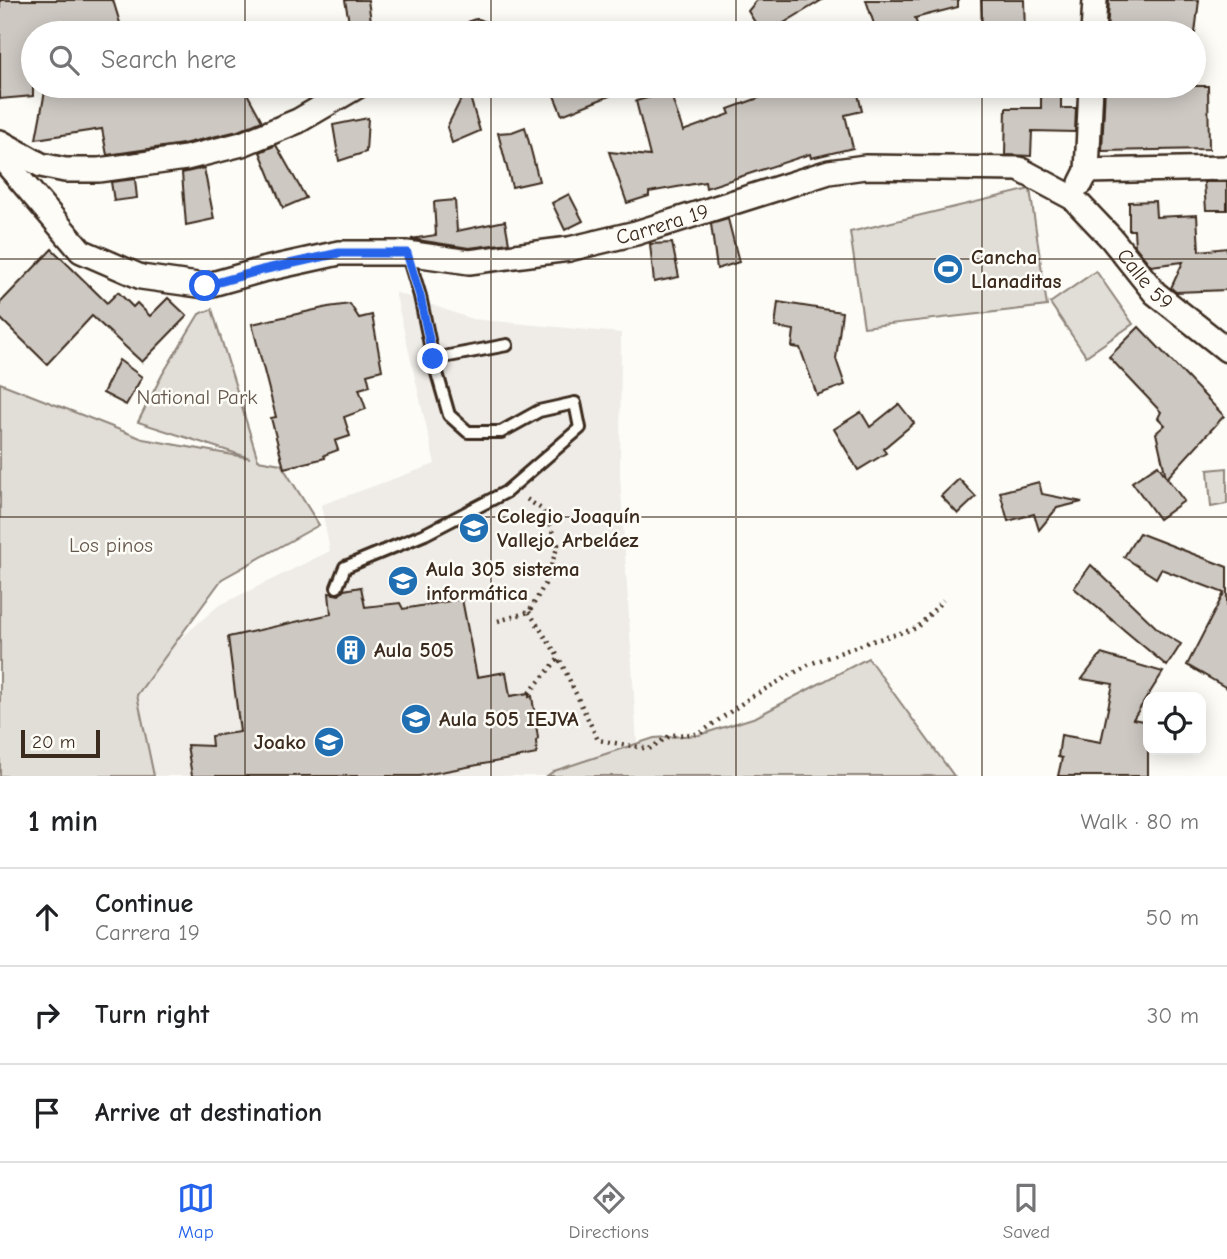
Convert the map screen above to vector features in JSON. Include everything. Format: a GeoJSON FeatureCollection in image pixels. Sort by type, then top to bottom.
{"type":"FeatureCollection","features":[{"type":"Feature","properties":{"kind":"street"},"geometry":{"type":"LineString","coordinates":[[1094,21],[1095,0]]}},
{"type":"Feature","properties":{"kind":"street"},"geometry":{"type":"LineString","coordinates":[[0,142],[41,165],[65,170],[99,170],[186,158],[242,144],[298,121],[337,98]]}},
{"type":"Feature","properties":{"kind":"street"},"geometry":{"type":"LineString","coordinates":[[1073,198],[1087,171],[1090,98]]}},
{"type":"Feature","properties":{"kind":"street","name":"Carrera 19"},"geometry":{"type":"LineString","coordinates":[[0,156],[81,251],[141,277],[205,286],[339,253],[407,253],[469,262],[569,249],[636,233],[829,172],[865,167],[1019,169],[1073,198]]}},
{"type":"Feature","properties":{"kind":"street"},"geometry":{"type":"LineString","coordinates":[[1087,171],[1227,168]]}},
{"type":"Feature","properties":{"kind":"street","name":"Calle 59"},"geometry":{"type":"LineString","coordinates":[[1073,198],[1111,238],[1155,293],[1227,350]]}},
{"type":"Feature","properties":{"kind":"lane"},"geometry":{"type":"LineString","coordinates":[[337,587],[345,567],[425,534],[510,488],[580,428],[575,403],[539,411],[501,432],[468,432],[449,415],[407,253]]}},
{"type":"Feature","properties":{"kind":"lane"},"geometry":{"type":"LineString","coordinates":[[433,359],[507,345]]}},
{"type":"Feature","properties":{"kind":"path"},"geometry":{"type":"LineString","coordinates":[[498,621],[529,612],[545,584],[558,545],[543,510],[510,488]]}},
{"type":"Feature","properties":{"kind":"path"},"geometry":{"type":"LineString","coordinates":[[529,612],[559,658],[598,740],[649,749],[671,734],[699,734],[751,697],[810,664],[917,628],[943,600]]}},
{"type":"Feature","properties":{"kind":"path"},"geometry":{"type":"LineString","coordinates":[[529,693],[559,658]]}},
{"type":"Feature","properties":{"kind":"shaded area","name":"Colegio Joaquín Vallejo Arbeláez"},"geometry":{"type":"Polygon","coordinates":[[[395,292],[472,319],[621,333],[620,475],[639,776],[23,776],[218,606],[330,551],[321,505],[435,464],[395,292]]]}},
{"type":"Feature","properties":{"kind":"green space","name":"Cancha Llanaditas"},"geometry":{"type":"Polygon","coordinates":[[[1030,189],[1047,306],[864,327],[850,232],[1030,189]]]}},
{"type":"Feature","properties":{"kind":"green space"},"geometry":{"type":"Polygon","coordinates":[[[1096,271],[1133,324],[1086,356],[1050,303],[1096,271]]]}},
{"type":"Feature","properties":{"kind":"green space","name":"Los pinos"},"geometry":{"type":"Polygon","coordinates":[[[212,309],[258,460],[281,464],[319,525],[222,579],[137,695],[154,776],[0,776],[0,383],[143,439],[250,458],[138,422],[162,375],[199,314],[212,309]]]}},
{"type":"Feature","properties":{"kind":"green space"},"geometry":{"type":"Polygon","coordinates":[[[1227,468],[1227,504],[1211,507],[1208,470],[1227,468]]]}},
{"type":"Feature","properties":{"kind":"green space"},"geometry":{"type":"Polygon","coordinates":[[[868,658],[954,776],[547,776],[554,771],[654,738],[699,735],[756,717],[868,658]]]}},
{"type":"Feature","properties":{"kind":"building"},"geometry":{"type":"Polygon","coordinates":[[[0,0],[113,0],[119,21],[21,21],[21,97],[0,99],[0,0]]]}},
{"type":"Feature","properties":{"kind":"building"},"geometry":{"type":"Polygon","coordinates":[[[345,0],[368,0],[371,21],[349,21],[345,0]]]}},
{"type":"Feature","properties":{"kind":"building"},"geometry":{"type":"Polygon","coordinates":[[[757,0],[822,0],[787,21],[754,21],[748,11],[757,0]]]}},
{"type":"Feature","properties":{"kind":"building"},"geometry":{"type":"Polygon","coordinates":[[[866,0],[958,0],[958,7],[915,18],[916,21],[873,21],[866,0]]]}},
{"type":"Feature","properties":{"kind":"building"},"geometry":{"type":"Polygon","coordinates":[[[981,0],[1024,0],[1025,21],[982,21],[981,0]]]}},
{"type":"Feature","properties":{"kind":"building"},"geometry":{"type":"Polygon","coordinates":[[[1109,0],[1199,0],[1196,21],[1108,21],[1109,0]]]}},
{"type":"Feature","properties":{"kind":"building"},"geometry":{"type":"Polygon","coordinates":[[[1208,86],[1209,149],[1102,151],[1104,98],[1206,98],[1208,86]]]}},
{"type":"Feature","properties":{"kind":"building"},"geometry":{"type":"Polygon","coordinates":[[[44,98],[250,98],[262,121],[238,131],[183,144],[107,155],[102,129],[36,139],[44,98]]]}},
{"type":"Feature","properties":{"kind":"building"},"geometry":{"type":"Polygon","coordinates":[[[462,98],[470,98],[480,131],[452,143],[447,127],[462,98]]]}},
{"type":"Feature","properties":{"kind":"building"},"geometry":{"type":"Polygon","coordinates":[[[555,98],[604,98],[562,115],[555,98]]]}},
{"type":"Feature","properties":{"kind":"building"},"geometry":{"type":"Polygon","coordinates":[[[672,98],[683,131],[730,114],[728,109],[759,98],[859,98],[862,111],[845,115],[853,148],[811,158],[810,154],[706,188],[705,182],[649,192],[649,196],[627,203],[609,152],[650,156],[636,101],[672,98]]]}},
{"type":"Feature","properties":{"kind":"building"},"geometry":{"type":"Polygon","coordinates":[[[1041,98],[1061,98],[1061,108],[1076,108],[1075,132],[1032,131],[1031,156],[1005,155],[1006,108],[1041,108],[1041,98]]]}},
{"type":"Feature","properties":{"kind":"building"},"geometry":{"type":"Polygon","coordinates":[[[368,118],[366,152],[339,161],[333,125],[368,118]]]}},
{"type":"Feature","properties":{"kind":"building"},"geometry":{"type":"Polygon","coordinates":[[[525,127],[539,181],[512,187],[498,133],[525,127]]]}},
{"type":"Feature","properties":{"kind":"building"},"geometry":{"type":"Polygon","coordinates":[[[276,145],[306,198],[283,208],[260,152],[276,145]]]}},
{"type":"Feature","properties":{"kind":"building"},"geometry":{"type":"Polygon","coordinates":[[[204,168],[214,219],[186,225],[182,173],[204,168]]]}},
{"type":"Feature","properties":{"kind":"building"},"geometry":{"type":"Polygon","coordinates":[[[135,179],[137,198],[114,201],[111,182],[135,179]]]}},
{"type":"Feature","properties":{"kind":"building"},"geometry":{"type":"Polygon","coordinates":[[[1204,182],[1227,182],[1227,210],[1206,210],[1204,182]]]}},
{"type":"Feature","properties":{"kind":"building"},"geometry":{"type":"Polygon","coordinates":[[[569,194],[583,221],[565,230],[552,203],[569,194]]]}},
{"type":"Feature","properties":{"kind":"building"},"geometry":{"type":"Polygon","coordinates":[[[455,200],[457,231],[505,221],[509,243],[469,248],[411,239],[436,235],[434,202],[455,200]]]}},
{"type":"Feature","properties":{"kind":"building"},"geometry":{"type":"Polygon","coordinates":[[[1155,201],[1156,217],[1197,215],[1199,251],[1227,248],[1227,290],[1176,292],[1171,288],[1183,262],[1151,266],[1135,246],[1134,230],[1129,230],[1129,202],[1155,201]]]}},
{"type":"Feature","properties":{"kind":"building"},"geometry":{"type":"Polygon","coordinates":[[[728,219],[739,262],[717,269],[711,224],[728,219]]]}},
{"type":"Feature","properties":{"kind":"building"},"geometry":{"type":"Polygon","coordinates":[[[672,243],[679,277],[654,282],[650,244],[672,243]]]}},
{"type":"Feature","properties":{"kind":"building"},"geometry":{"type":"Polygon","coordinates":[[[52,249],[107,303],[118,292],[133,307],[137,303],[150,316],[168,298],[187,316],[142,362],[92,316],[47,364],[0,318],[0,303],[52,249]]]}},
{"type":"Feature","properties":{"kind":"building"},"geometry":{"type":"Polygon","coordinates":[[[778,302],[842,312],[836,359],[845,385],[817,395],[800,348],[792,347],[794,330],[775,327],[778,302]]]}},
{"type":"Feature","properties":{"kind":"building"},"geometry":{"type":"Polygon","coordinates":[[[350,304],[359,318],[372,315],[382,370],[367,374],[370,386],[359,389],[366,409],[344,417],[350,436],[335,441],[338,450],[324,455],[325,458],[284,468],[271,418],[276,417],[252,324],[350,304]]]}},
{"type":"Feature","properties":{"kind":"building"},"geometry":{"type":"Polygon","coordinates":[[[1139,327],[1224,416],[1167,478],[1184,501],[1159,519],[1132,482],[1158,465],[1166,477],[1156,433],[1165,425],[1158,418],[1161,412],[1109,357],[1139,327]]]}},
{"type":"Feature","properties":{"kind":"building"},"geometry":{"type":"Polygon","coordinates":[[[119,360],[142,377],[126,405],[103,393],[119,360]]]}},
{"type":"Feature","properties":{"kind":"building"},"geometry":{"type":"Polygon","coordinates":[[[899,404],[914,423],[883,449],[886,453],[858,470],[834,429],[861,412],[870,427],[899,404]]]}},
{"type":"Feature","properties":{"kind":"building"},"geometry":{"type":"Polygon","coordinates":[[[959,479],[976,497],[958,514],[941,496],[959,479]]]}},
{"type":"Feature","properties":{"kind":"building"},"geometry":{"type":"Polygon","coordinates":[[[1039,482],[1042,494],[1082,502],[1057,508],[1039,530],[1034,514],[1008,521],[1000,492],[1039,482]]]}},
{"type":"Feature","properties":{"kind":"building"},"geometry":{"type":"Polygon","coordinates":[[[1139,533],[1227,567],[1227,688],[1187,665],[1224,593],[1161,569],[1156,578],[1124,557],[1139,533]]]}},
{"type":"Feature","properties":{"kind":"building"},"geometry":{"type":"Polygon","coordinates":[[[1091,565],[1161,632],[1181,644],[1167,666],[1074,588],[1091,565]]]}},
{"type":"Feature","properties":{"kind":"building"},"geometry":{"type":"Polygon","coordinates":[[[361,587],[365,607],[400,603],[403,609],[462,599],[477,677],[506,672],[510,696],[529,693],[529,697],[532,696],[538,738],[537,754],[419,776],[192,776],[187,745],[212,746],[211,736],[240,732],[228,637],[331,614],[329,593],[339,595],[344,590],[361,587]]]}},
{"type":"Feature","properties":{"kind":"building"},"geometry":{"type":"Polygon","coordinates":[[[1101,654],[1163,672],[1150,692],[1143,692],[1143,703],[1133,719],[1143,721],[1143,755],[1148,755],[1148,776],[1058,776],[1062,758],[1058,757],[1061,735],[1101,742],[1113,684],[1082,679],[1101,654]]]}},
{"type":"Feature","properties":{"kind":"place","name":"Cancha Llanaditas"},"geometry":{"type":"Point","coordinates":[948,269]}},
{"type":"Feature","properties":{"kind":"place","name":"Colegio Joaquín Vallejo Arbeláez"},"geometry":{"type":"Point","coordinates":[474,528]}},
{"type":"Feature","properties":{"kind":"place","name":"Aula 305 sistema informática"},"geometry":{"type":"Point","coordinates":[403,581]}},
{"type":"Feature","properties":{"kind":"place","name":"Aula 505"},"geometry":{"type":"Point","coordinates":[351,650]}},
{"type":"Feature","properties":{"kind":"place","name":"Aula 505 IEJVA"},"geometry":{"type":"Point","coordinates":[416,719]}},
{"type":"Feature","properties":{"kind":"place","name":"Joako"},"geometry":{"type":"Point","coordinates":[329,742]}},
{"type":"Feature","properties":{"kind":"route"},"geometry":{"type":"LineString","coordinates":[[205,286],[339,253],[407,253],[420,296],[433,359]]}},
{"type":"Feature","properties":{"kind":"park label","name":"National Park"},"geometry":{"type":"Point","coordinates":[197,397]}}]}
